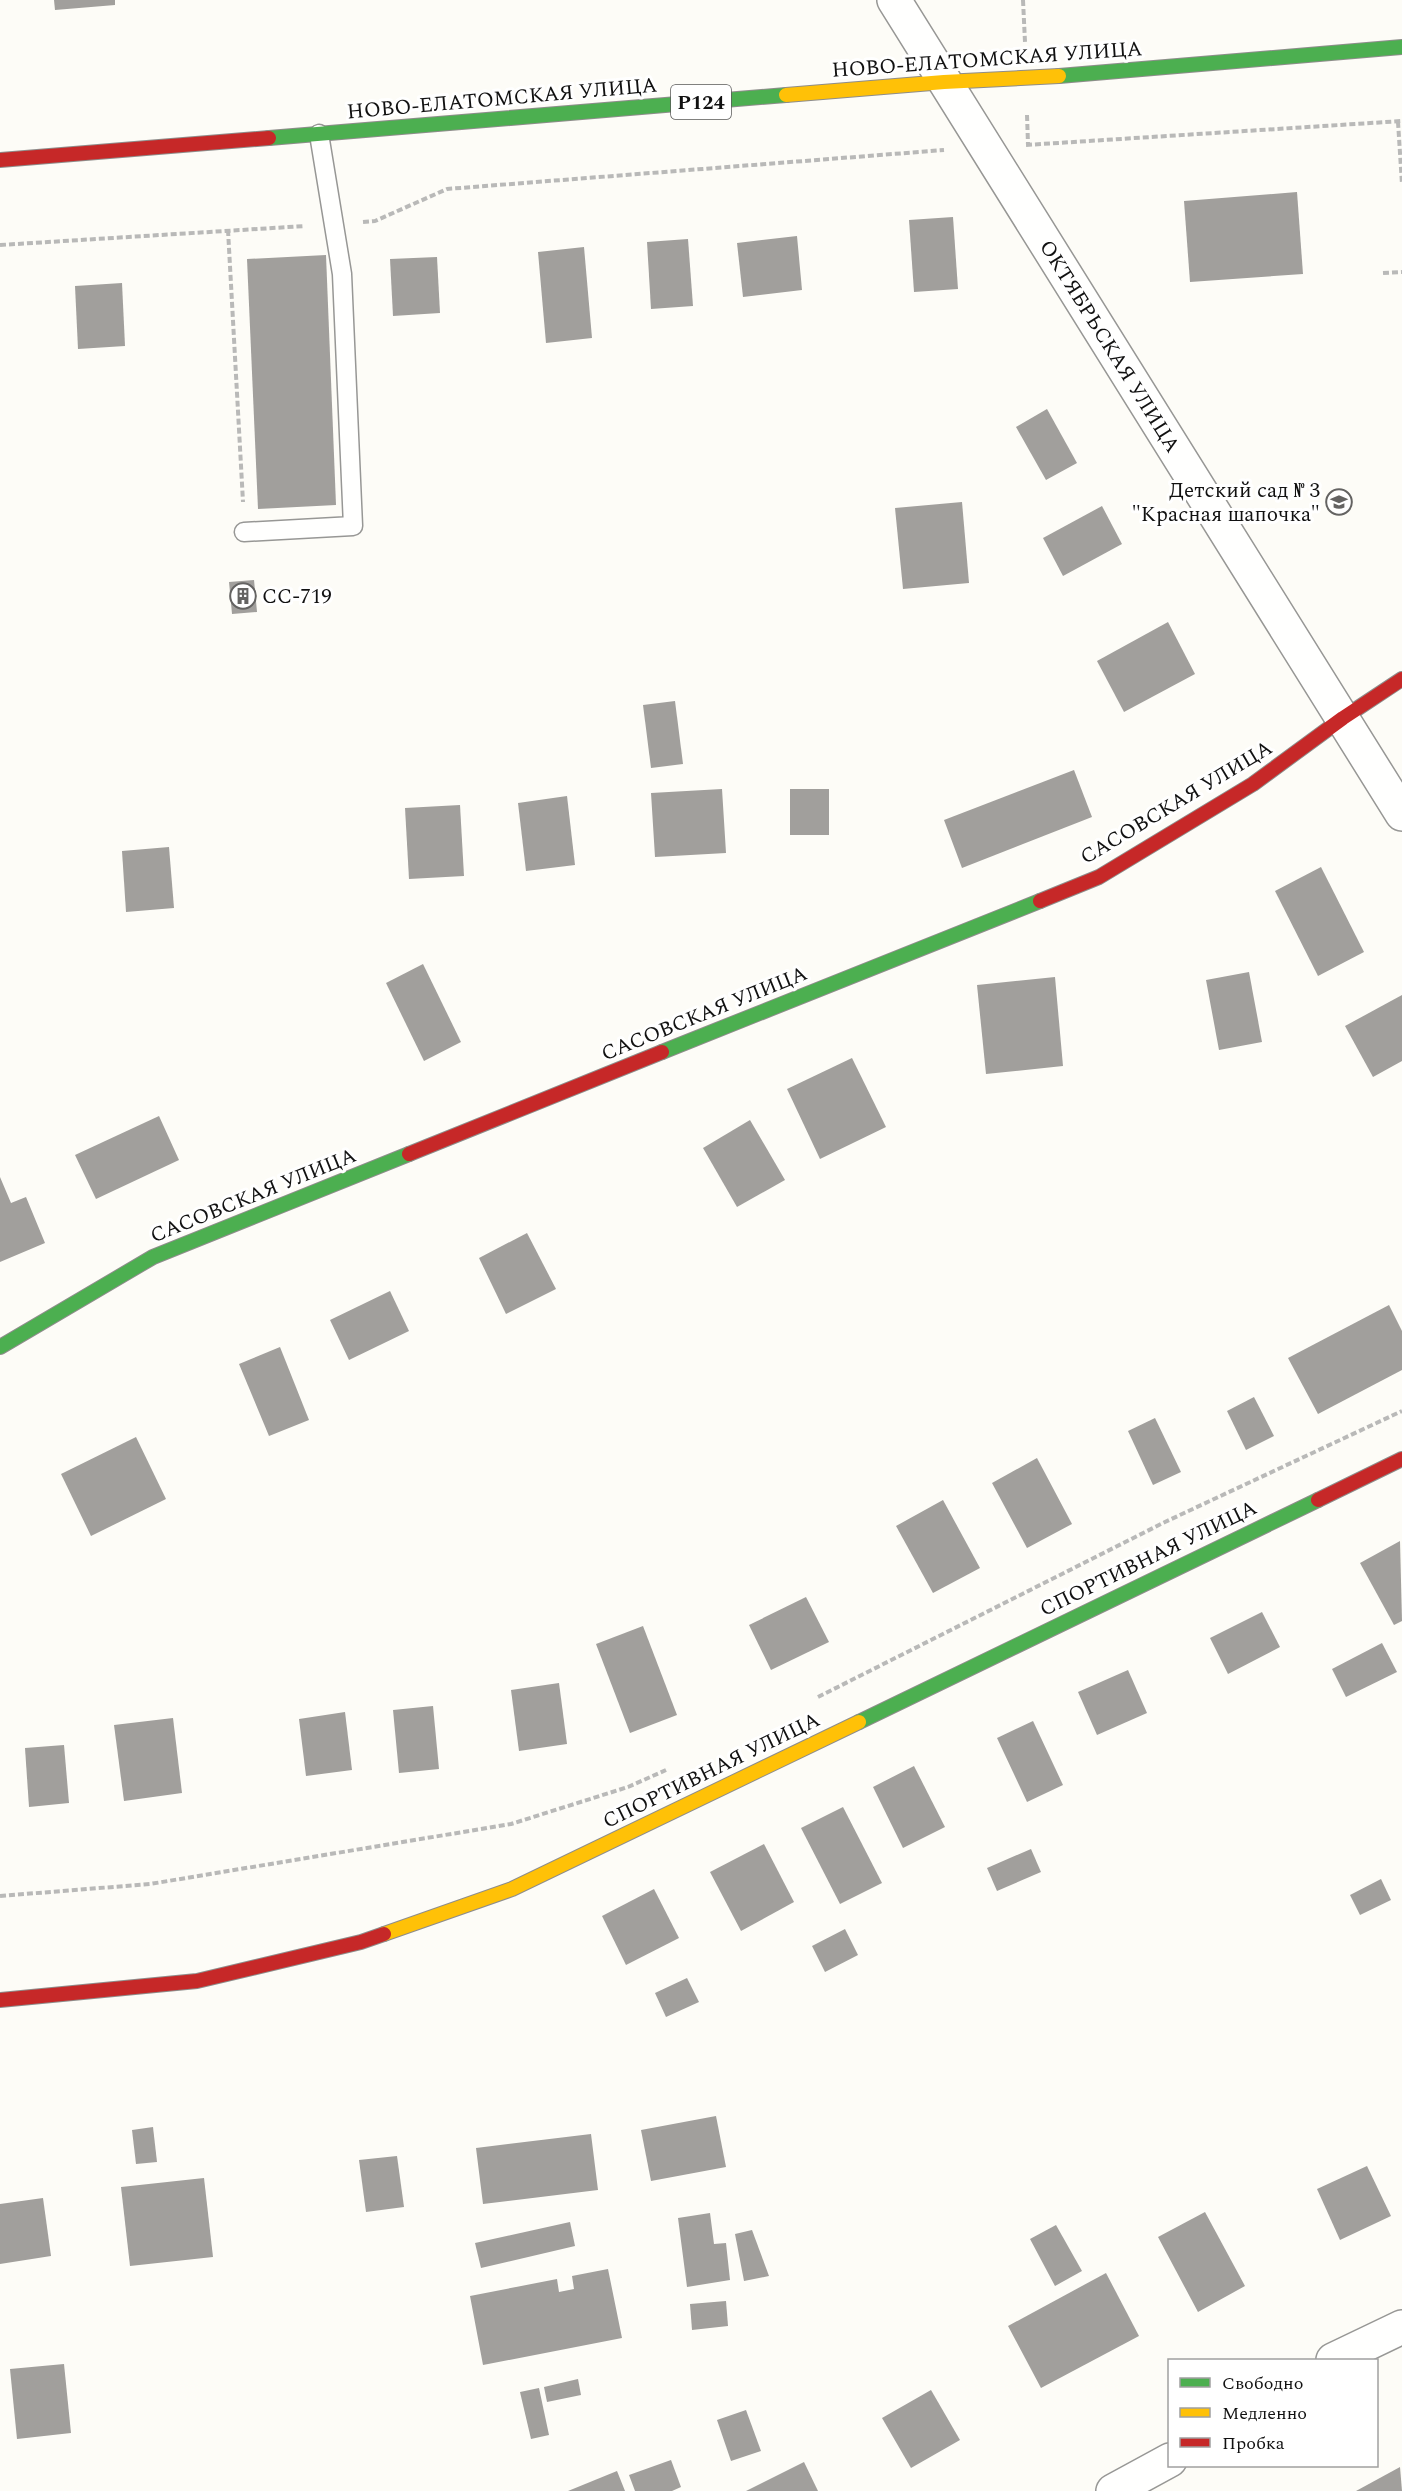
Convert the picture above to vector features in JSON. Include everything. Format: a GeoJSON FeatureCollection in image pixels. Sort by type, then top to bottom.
{"type":"FeatureCollection","features":[{"type":"Feature","properties":{"kind":"street","name":"ОКТЯБРЬСКАЯ УЛИЦА"},"geometry":{"type":"LineString","coordinates":[[894,0],[1402,814]]}},
{"type":"Feature","properties":{"kind":"street","name":"НОВО-ЕЛАТОМСКАЯ УЛИЦА"},"geometry":{"type":"LineString","coordinates":[[0,160],[944,82],[1027,80],[1402,47]]}},
{"type":"Feature","properties":{"kind":"street","name":"САСОВСКАЯ УЛИЦА"},"geometry":{"type":"LineString","coordinates":[[0,1347],[153,1257],[1099,877],[1253,784],[1343,718],[1402,679]]}},
{"type":"Feature","properties":{"kind":"street","name":"СПОРТИВНАЯ УЛИЦА"},"geometry":{"type":"LineString","coordinates":[[0,2000],[197,1981],[361,1942],[512,1889],[1402,1459]]}},
{"type":"Feature","properties":{"kind":"street"},"geometry":{"type":"LineString","coordinates":[[1337,2359],[1402,2327]]}},
{"type":"Feature","properties":{"kind":"street"},"geometry":{"type":"LineString","coordinates":[[1113,2491],[1168,2461]]}},
{"type":"Feature","properties":{"kind":"lane"},"geometry":{"type":"LineString","coordinates":[[244,532],[353,526],[342,274],[319,134]]}},
{"type":"Feature","properties":{"kind":"path"},"geometry":{"type":"LineString","coordinates":[[0,245],[375,221],[447,189],[985,147],[1400,122],[1402,184]]}},
{"type":"Feature","properties":{"kind":"path"},"geometry":{"type":"LineString","coordinates":[[228,230],[244,532]]}},
{"type":"Feature","properties":{"kind":"path"},"geometry":{"type":"LineString","coordinates":[[1383,273],[1402,272]]}},
{"type":"Feature","properties":{"kind":"path"},"geometry":{"type":"LineString","coordinates":[[809,1701],[1166,1522],[1402,1411]]}},
{"type":"Feature","properties":{"kind":"path"},"geometry":{"type":"LineString","coordinates":[[0,1896],[150,1884],[511,1824],[628,1787],[671,1768]]}},
{"type":"Feature","properties":{"kind":"building"},"geometry":{"type":"Polygon","coordinates":[[[54,0],[115,0],[115,5],[55,10],[54,0]]]}},
{"type":"Feature","properties":{"kind":"building"},"geometry":{"type":"Polygon","coordinates":[[[1297,192],[1303,274],[1190,282],[1184,201],[1297,192]]]}},
{"type":"Feature","properties":{"kind":"building"},"geometry":{"type":"Polygon","coordinates":[[[953,217],[958,289],[914,292],[909,220],[953,217]]]}},
{"type":"Feature","properties":{"kind":"building"},"geometry":{"type":"Polygon","coordinates":[[[797,236],[802,290],[743,297],[737,243],[797,236]]]}},
{"type":"Feature","properties":{"kind":"building"},"geometry":{"type":"Polygon","coordinates":[[[688,239],[693,306],[651,309],[647,242],[688,239]]]}},
{"type":"Feature","properties":{"kind":"building"},"geometry":{"type":"Polygon","coordinates":[[[584,247],[592,338],[546,343],[538,252],[584,247]]]}},
{"type":"Feature","properties":{"kind":"building"},"geometry":{"type":"Polygon","coordinates":[[[326,255],[336,505],[258,509],[247,259],[326,255]]]}},
{"type":"Feature","properties":{"kind":"building"},"geometry":{"type":"Polygon","coordinates":[[[437,257],[440,313],[393,316],[390,259],[437,257]]]}},
{"type":"Feature","properties":{"kind":"building"},"geometry":{"type":"Polygon","coordinates":[[[122,283],[125,346],[78,349],[75,286],[122,283]]]}},
{"type":"Feature","properties":{"kind":"building"},"geometry":{"type":"Polygon","coordinates":[[[1047,409],[1077,463],[1046,480],[1016,427],[1047,409]]]}},
{"type":"Feature","properties":{"kind":"building"},"geometry":{"type":"Polygon","coordinates":[[[962,502],[969,583],[903,589],[895,508],[962,502]]]}},
{"type":"Feature","properties":{"kind":"building"},"geometry":{"type":"Polygon","coordinates":[[[1102,506],[1122,544],[1063,576],[1043,538],[1102,506]]]}},
{"type":"Feature","properties":{"kind":"building","name":"СС-719"},"geometry":{"type":"Polygon","coordinates":[[[254,580],[257,612],[232,614],[229,582],[254,580]]]}},
{"type":"Feature","properties":{"kind":"building"},"geometry":{"type":"Polygon","coordinates":[[[1168,622],[1195,674],[1124,712],[1097,661],[1168,622]]]}},
{"type":"Feature","properties":{"kind":"building"},"geometry":{"type":"Polygon","coordinates":[[[675,701],[683,764],[651,768],[643,705],[675,701]]]}},
{"type":"Feature","properties":{"kind":"building"},"geometry":{"type":"Polygon","coordinates":[[[1074,770],[1092,817],[962,868],[944,820],[1074,770]]]}},
{"type":"Feature","properties":{"kind":"building"},"geometry":{"type":"Polygon","coordinates":[[[722,789],[726,853],[655,857],[651,793],[722,789]]]}},
{"type":"Feature","properties":{"kind":"building"},"geometry":{"type":"Polygon","coordinates":[[[790,789],[829,789],[829,835],[790,835],[790,789]]]}},
{"type":"Feature","properties":{"kind":"building"},"geometry":{"type":"Polygon","coordinates":[[[567,796],[575,865],[526,871],[518,803],[567,796]]]}},
{"type":"Feature","properties":{"kind":"building"},"geometry":{"type":"Polygon","coordinates":[[[460,805],[464,876],[409,879],[405,808],[460,805]]]}},
{"type":"Feature","properties":{"kind":"building"},"geometry":{"type":"Polygon","coordinates":[[[169,847],[174,908],[126,912],[122,851],[169,847]]]}},
{"type":"Feature","properties":{"kind":"building"},"geometry":{"type":"Polygon","coordinates":[[[1321,867],[1364,952],[1318,976],[1275,891],[1321,867]]]}},
{"type":"Feature","properties":{"kind":"building"},"geometry":{"type":"Polygon","coordinates":[[[423,964],[461,1042],[424,1061],[386,983],[423,964]]]}},
{"type":"Feature","properties":{"kind":"building"},"geometry":{"type":"Polygon","coordinates":[[[1249,972],[1262,1042],[1219,1050],[1206,980],[1249,972]]]}},
{"type":"Feature","properties":{"kind":"building"},"geometry":{"type":"Polygon","coordinates":[[[1055,977],[1063,1066],[986,1074],[977,985],[1055,977]]]}},
{"type":"Feature","properties":{"kind":"building"},"geometry":{"type":"Polygon","coordinates":[[[1402,995],[1402,1061],[1373,1077],[1345,1026],[1402,995]]]}},
{"type":"Feature","properties":{"kind":"building"},"geometry":{"type":"Polygon","coordinates":[[[852,1058],[886,1127],[820,1159],[787,1089],[852,1058]]]}},
{"type":"Feature","properties":{"kind":"building"},"geometry":{"type":"Polygon","coordinates":[[[159,1116],[179,1160],[96,1199],[75,1155],[159,1116]]]}},
{"type":"Feature","properties":{"kind":"building"},"geometry":{"type":"Polygon","coordinates":[[[750,1120],[785,1180],[737,1207],[703,1148],[750,1120]]]}},
{"type":"Feature","properties":{"kind":"building"},"geometry":{"type":"Polygon","coordinates":[[[0,1177],[11,1203],[26,1197],[45,1243],[0,1262],[0,1177]]]}},
{"type":"Feature","properties":{"kind":"building"},"geometry":{"type":"Polygon","coordinates":[[[527,1233],[556,1289],[506,1314],[479,1258],[527,1233]]]}},
{"type":"Feature","properties":{"kind":"building"},"geometry":{"type":"Polygon","coordinates":[[[390,1291],[409,1331],[349,1360],[330,1320],[390,1291]]]}},
{"type":"Feature","properties":{"kind":"building"},"geometry":{"type":"Polygon","coordinates":[[[1389,1305],[1402,1331],[1402,1370],[1318,1414],[1288,1358],[1389,1305]]]}},
{"type":"Feature","properties":{"kind":"building"},"geometry":{"type":"Polygon","coordinates":[[[280,1347],[309,1420],[269,1436],[239,1364],[280,1347]]]}},
{"type":"Feature","properties":{"kind":"building"},"geometry":{"type":"Polygon","coordinates":[[[1254,1397],[1274,1436],[1246,1450],[1227,1411],[1254,1397]]]}},
{"type":"Feature","properties":{"kind":"building"},"geometry":{"type":"Polygon","coordinates":[[[1155,1418],[1181,1472],[1153,1485],[1128,1431],[1155,1418]]]}},
{"type":"Feature","properties":{"kind":"building"},"geometry":{"type":"Polygon","coordinates":[[[136,1437],[166,1499],[91,1536],[61,1474],[136,1437]]]}},
{"type":"Feature","properties":{"kind":"building"},"geometry":{"type":"Polygon","coordinates":[[[1037,1458],[1072,1524],[1027,1548],[992,1483],[1037,1458]]]}},
{"type":"Feature","properties":{"kind":"building"},"geometry":{"type":"Polygon","coordinates":[[[943,1500],[980,1568],[933,1593],[896,1526],[943,1500]]]}},
{"type":"Feature","properties":{"kind":"building"},"geometry":{"type":"Polygon","coordinates":[[[1400,1541],[1402,1621],[1394,1625],[1360,1563],[1400,1541]]]}},
{"type":"Feature","properties":{"kind":"building"},"geometry":{"type":"Polygon","coordinates":[[[806,1597],[829,1642],[771,1670],[749,1625],[806,1597]]]}},
{"type":"Feature","properties":{"kind":"building"},"geometry":{"type":"Polygon","coordinates":[[[1262,1612],[1280,1647],[1228,1674],[1210,1638],[1262,1612]]]}},
{"type":"Feature","properties":{"kind":"building"},"geometry":{"type":"Polygon","coordinates":[[[643,1626],[677,1715],[630,1733],[596,1644],[643,1626]]]}},
{"type":"Feature","properties":{"kind":"building"},"geometry":{"type":"Polygon","coordinates":[[[1382,1643],[1397,1672],[1346,1697],[1332,1669],[1382,1643]]]}},
{"type":"Feature","properties":{"kind":"building"},"geometry":{"type":"Polygon","coordinates":[[[1128,1670],[1147,1713],[1097,1735],[1078,1692],[1128,1670]]]}},
{"type":"Feature","properties":{"kind":"building"},"geometry":{"type":"Polygon","coordinates":[[[559,1683],[567,1744],[519,1751],[511,1690],[559,1683]]]}},
{"type":"Feature","properties":{"kind":"building"},"geometry":{"type":"Polygon","coordinates":[[[433,1706],[439,1769],[399,1773],[393,1710],[433,1706]]]}},
{"type":"Feature","properties":{"kind":"building"},"geometry":{"type":"Polygon","coordinates":[[[345,1712],[352,1770],[306,1776],[299,1719],[345,1712]]]}},
{"type":"Feature","properties":{"kind":"building"},"geometry":{"type":"Polygon","coordinates":[[[173,1718],[182,1793],[124,1801],[114,1725],[173,1718]]]}},
{"type":"Feature","properties":{"kind":"building"},"geometry":{"type":"Polygon","coordinates":[[[1033,1721],[1063,1785],[1027,1802],[997,1738],[1033,1721]]]}},
{"type":"Feature","properties":{"kind":"building"},"geometry":{"type":"Polygon","coordinates":[[[64,1745],[69,1803],[29,1807],[25,1748],[64,1745]]]}},
{"type":"Feature","properties":{"kind":"building"},"geometry":{"type":"Polygon","coordinates":[[[914,1766],[945,1827],[903,1848],[873,1787],[914,1766]]]}},
{"type":"Feature","properties":{"kind":"building"},"geometry":{"type":"Polygon","coordinates":[[[843,1807],[882,1883],[840,1904],[801,1828],[843,1807]]]}},
{"type":"Feature","properties":{"kind":"building"},"geometry":{"type":"Polygon","coordinates":[[[764,1844],[794,1902],[741,1931],[710,1872],[764,1844]]]}},
{"type":"Feature","properties":{"kind":"building"},"geometry":{"type":"Polygon","coordinates":[[[1031,1849],[1041,1872],[997,1891],[987,1868],[1031,1849]]]}},
{"type":"Feature","properties":{"kind":"building"},"geometry":{"type":"Polygon","coordinates":[[[1381,1879],[1391,1900],[1360,1915],[1350,1895],[1381,1879]]]}},
{"type":"Feature","properties":{"kind":"building"},"geometry":{"type":"Polygon","coordinates":[[[654,1889],[679,1938],[626,1965],[602,1916],[654,1889]]]}},
{"type":"Feature","properties":{"kind":"building"},"geometry":{"type":"Polygon","coordinates":[[[845,1929],[858,1955],[825,1972],[812,1946],[845,1929]]]}},
{"type":"Feature","properties":{"kind":"building"},"geometry":{"type":"Polygon","coordinates":[[[687,1978],[699,2002],[666,2017],[655,1993],[687,1978]]]}},
{"type":"Feature","properties":{"kind":"building"},"geometry":{"type":"Polygon","coordinates":[[[716,2116],[726,2167],[651,2181],[641,2130],[716,2116]]]}},
{"type":"Feature","properties":{"kind":"building"},"geometry":{"type":"Polygon","coordinates":[[[153,2127],[157,2162],[136,2164],[132,2130],[153,2127]]]}},
{"type":"Feature","properties":{"kind":"building"},"geometry":{"type":"Polygon","coordinates":[[[591,2134],[598,2190],[483,2204],[476,2148],[591,2134]]]}},
{"type":"Feature","properties":{"kind":"building"},"geometry":{"type":"Polygon","coordinates":[[[397,2156],[404,2207],[366,2212],[359,2160],[397,2156]]]}},
{"type":"Feature","properties":{"kind":"building"},"geometry":{"type":"Polygon","coordinates":[[[1367,2166],[1391,2216],[1340,2240],[1317,2189],[1367,2166]]]}},
{"type":"Feature","properties":{"kind":"building"},"geometry":{"type":"Polygon","coordinates":[[[204,2178],[213,2257],[130,2266],[121,2187],[204,2178]]]}},
{"type":"Feature","properties":{"kind":"building"},"geometry":{"type":"Polygon","coordinates":[[[43,2198],[51,2256],[0,2264],[0,2204],[43,2198]]]}},
{"type":"Feature","properties":{"kind":"building"},"geometry":{"type":"Polygon","coordinates":[[[1205,2212],[1245,2286],[1198,2312],[1158,2237],[1205,2212]]]}},
{"type":"Feature","properties":{"kind":"building"},"geometry":{"type":"Polygon","coordinates":[[[710,2213],[714,2244],[726,2243],[730,2280],[687,2287],[678,2218],[710,2213]]]}},
{"type":"Feature","properties":{"kind":"building"},"geometry":{"type":"Polygon","coordinates":[[[570,2222],[575,2246],[481,2268],[475,2243],[570,2222]]]}},
{"type":"Feature","properties":{"kind":"building"},"geometry":{"type":"Polygon","coordinates":[[[1056,2225],[1082,2271],[1055,2286],[1030,2239],[1056,2225]]]}},
{"type":"Feature","properties":{"kind":"building"},"geometry":{"type":"Polygon","coordinates":[[[752,2230],[769,2276],[744,2281],[735,2234],[752,2230]]]}},
{"type":"Feature","properties":{"kind":"building"},"geometry":{"type":"Polygon","coordinates":[[[608,2269],[622,2338],[483,2365],[470,2296],[557,2279],[559,2292],[574,2289],[572,2276],[608,2269]]]}},
{"type":"Feature","properties":{"kind":"building"},"geometry":{"type":"Polygon","coordinates":[[[1106,2273],[1139,2336],[1041,2388],[1008,2326],[1106,2273]]]}},
{"type":"Feature","properties":{"kind":"building"},"geometry":{"type":"Polygon","coordinates":[[[726,2301],[728,2326],[692,2330],[690,2304],[726,2301]]]}},
{"type":"Feature","properties":{"kind":"building"},"geometry":{"type":"Polygon","coordinates":[[[64,2364],[71,2433],[17,2439],[10,2369],[64,2364]]]}},
{"type":"Feature","properties":{"kind":"building"},"geometry":{"type":"Polygon","coordinates":[[[578,2379],[581,2395],[547,2402],[544,2387],[578,2379]]]}},
{"type":"Feature","properties":{"kind":"building"},"geometry":{"type":"Polygon","coordinates":[[[539,2388],[549,2435],[531,2439],[520,2392],[539,2388]]]}},
{"type":"Feature","properties":{"kind":"building"},"geometry":{"type":"Polygon","coordinates":[[[931,2390],[960,2440],[911,2468],[882,2418],[931,2390]]]}},
{"type":"Feature","properties":{"kind":"building"},"geometry":{"type":"Polygon","coordinates":[[[746,2410],[761,2451],[731,2461],[717,2420],[746,2410]]]}},
{"type":"Feature","properties":{"kind":"building"},"geometry":{"type":"Polygon","coordinates":[[[671,2460],[681,2487],[672,2491],[635,2491],[629,2475],[671,2460]]]}},
{"type":"Feature","properties":{"kind":"building"},"geometry":{"type":"Polygon","coordinates":[[[804,2462],[818,2491],[746,2491],[804,2462]]]}},
{"type":"Feature","properties":{"kind":"building"},"geometry":{"type":"Polygon","coordinates":[[[1400,2467],[1402,2491],[1356,2491],[1400,2467]]]}},
{"type":"Feature","properties":{"kind":"building"},"geometry":{"type":"Polygon","coordinates":[[[617,2471],[625,2491],[568,2491],[617,2471]]]}},
{"type":"Feature","properties":{"kind":"traffic: fast"},"geometry":{"type":"LineString","coordinates":[[1059,76],[1402,47]]}},
{"type":"Feature","properties":{"kind":"traffic: fast"},"geometry":{"type":"LineString","coordinates":[[269,138],[786,95]]}},
{"type":"Feature","properties":{"kind":"traffic: fast"},"geometry":{"type":"LineString","coordinates":[[662,1052],[1040,901]]}},
{"type":"Feature","properties":{"kind":"traffic: fast"},"geometry":{"type":"LineString","coordinates":[[0,1347],[153,1257],[409,1154]]}},
{"type":"Feature","properties":{"kind":"traffic: fast"},"geometry":{"type":"LineString","coordinates":[[859,1722],[1318,1500]]}},
{"type":"Feature","properties":{"kind":"traffic: slow"},"geometry":{"type":"LineString","coordinates":[[786,95],[944,82],[1059,76]]}},
{"type":"Feature","properties":{"kind":"traffic: slow"},"geometry":{"type":"LineString","coordinates":[[384,1934],[512,1889],[859,1722]]}},
{"type":"Feature","properties":{"kind":"traffic: jam"},"geometry":{"type":"LineString","coordinates":[[0,160],[269,138]]}},
{"type":"Feature","properties":{"kind":"traffic: jam"},"geometry":{"type":"LineString","coordinates":[[1040,901],[1099,877],[1253,784],[1343,718],[1402,679]]}},
{"type":"Feature","properties":{"kind":"traffic: jam"},"geometry":{"type":"LineString","coordinates":[[409,1154],[662,1052]]}},
{"type":"Feature","properties":{"kind":"traffic: jam"},"geometry":{"type":"LineString","coordinates":[[1318,1500],[1402,1459]]}},
{"type":"Feature","properties":{"kind":"traffic: jam"},"geometry":{"type":"LineString","coordinates":[[0,2000],[197,1981],[361,1942],[384,1934]]}},
{"type":"Feature","properties":{"kind":"place","name":"Детский сад № 3 \"Красная шапочка\""},"geometry":{"type":"Point","coordinates":[1339,502]}},
{"type":"Feature","properties":{"kind":"place","name":"СС-719"},"geometry":{"type":"Point","coordinates":[243,596]}}]}
